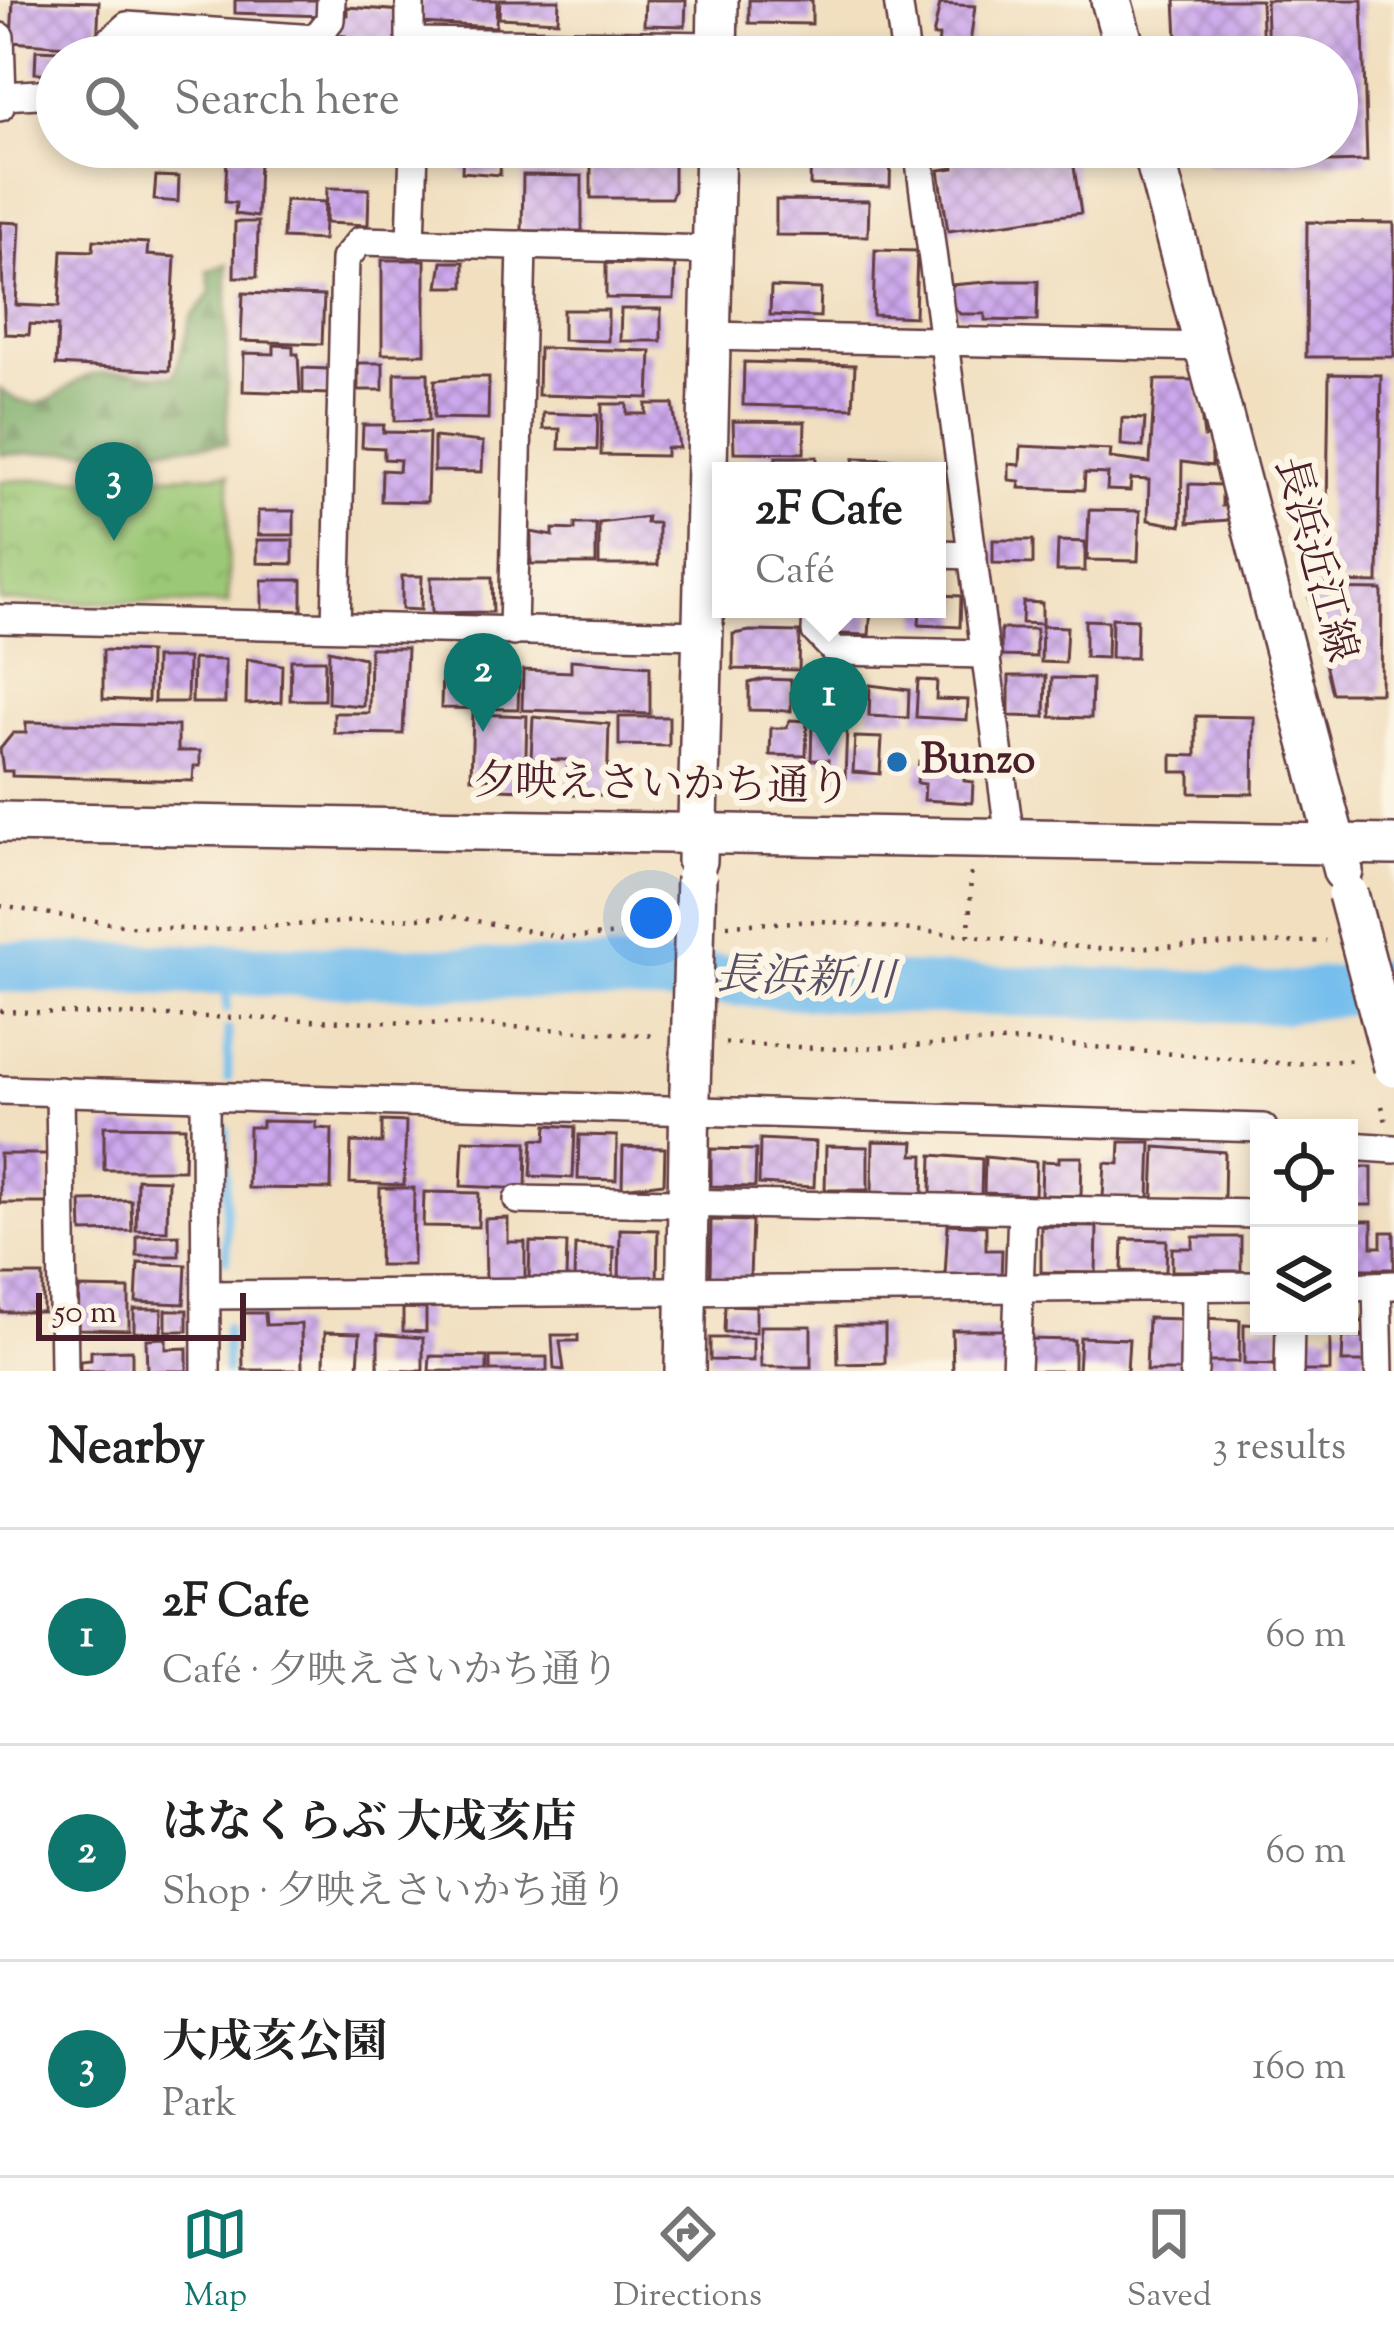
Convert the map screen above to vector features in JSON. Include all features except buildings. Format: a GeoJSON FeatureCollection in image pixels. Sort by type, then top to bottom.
{"type":"FeatureCollection","features":[{"type":"Feature","properties":{"kind":"street"},"geometry":{"type":"LineString","coordinates":[[318,36],[331,20],[331,0]]}},
{"type":"Feature","properties":{"kind":"street"},"geometry":{"type":"LineString","coordinates":[[410,0],[410,36]]}},
{"type":"Feature","properties":{"kind":"street"},"geometry":{"type":"LineString","coordinates":[[717,36],[718,0]]}},
{"type":"Feature","properties":{"kind":"street"},"geometry":{"type":"LineString","coordinates":[[898,0],[903,36]]}},
{"type":"Feature","properties":{"kind":"street"},"geometry":{"type":"LineString","coordinates":[[1111,0],[1121,36]]}},
{"type":"Feature","properties":{"kind":"street"},"geometry":{"type":"LineString","coordinates":[[115,36],[127,26],[272,36]]}},
{"type":"Feature","properties":{"kind":"street"},"geometry":{"type":"LineString","coordinates":[[0,37],[1,102],[36,96]]}},
{"type":"Feature","properties":{"kind":"street"},"geometry":{"type":"LineString","coordinates":[[412,243],[414,168]]}},
{"type":"Feature","properties":{"kind":"street"},"geometry":{"type":"LineString","coordinates":[[686,1371],[714,168]]}},
{"type":"Feature","properties":{"kind":"street"},"geometry":{"type":"LineString","coordinates":[[921,168],[1010,839]]}},
{"type":"Feature","properties":{"kind":"street","name":"長浜近江線"},"geometry":{"type":"LineString","coordinates":[[1158,168],[1394,1067]]}},
{"type":"Feature","properties":{"kind":"street"},"geometry":{"type":"LineString","coordinates":[[336,626],[345,259],[360,241],[712,250]]}},
{"type":"Feature","properties":{"kind":"street"},"geometry":{"type":"LineString","coordinates":[[513,632],[522,245]]}},
{"type":"Feature","properties":{"kind":"street"},"geometry":{"type":"LineString","coordinates":[[709,337],[1208,347]]}},
{"type":"Feature","properties":{"kind":"street"},"geometry":{"type":"LineString","coordinates":[[946,554],[973,555]]}},
{"type":"Feature","properties":{"kind":"street"},"geometry":{"type":"LineString","coordinates":[[817,618],[816,631],[835,651],[986,654]]}},
{"type":"Feature","properties":{"kind":"street"},"geometry":{"type":"LineString","coordinates":[[0,619],[704,635]]}},
{"type":"Feature","properties":{"kind":"street","name":"夕映えさいかち通り"},"geometry":{"type":"LineString","coordinates":[[0,822],[1394,845]]}},
{"type":"Feature","properties":{"kind":"street"},"geometry":{"type":"LineString","coordinates":[[0,1090],[690,1101],[1250,1134]]}},
{"type":"Feature","properties":{"kind":"street"},"geometry":{"type":"LineString","coordinates":[[60,1091],[64,1371]]}},
{"type":"Feature","properties":{"kind":"street"},"geometry":{"type":"LineString","coordinates":[[205,1096],[206,1371]]}},
{"type":"Feature","properties":{"kind":"street"},"geometry":{"type":"LineString","coordinates":[[1358,1147],[1394,1149]]}},
{"type":"Feature","properties":{"kind":"street"},"geometry":{"type":"LineString","coordinates":[[518,1200],[1250,1214]]}},
{"type":"Feature","properties":{"kind":"street"},"geometry":{"type":"LineString","coordinates":[[1016,1371],[1022,1210]]}},
{"type":"Feature","properties":{"kind":"street"},"geometry":{"type":"LineString","coordinates":[[206,1295],[1250,1286]]}},
{"type":"Feature","properties":{"kind":"street"},"geometry":{"type":"LineString","coordinates":[[1374,1286],[1378,1371]]}},
{"type":"Feature","properties":{"kind":"street"},"geometry":{"type":"LineString","coordinates":[[1194,1371],[1195,1288]]}},
{"type":"Feature","properties":{"kind":"street"},"geometry":{"type":"LineString","coordinates":[[1289,1371],[1290,1335]]}},
{"type":"Feature","properties":{"kind":"path"},"geometry":{"type":"LineString","coordinates":[[968,936],[971,870]]}},
{"type":"Feature","properties":{"kind":"path"},"geometry":{"type":"LineString","coordinates":[[0,906],[128,926],[207,930],[451,916],[565,938],[669,930]]}},
{"type":"Feature","properties":{"kind":"path"},"geometry":{"type":"LineString","coordinates":[[716,925],[822,921],[1100,949],[1316,942]]}},
{"type":"Feature","properties":{"kind":"green space"},"geometry":{"type":"Polygon","coordinates":[[[227,264],[227,444],[0,455],[0,389],[31,404],[53,398],[96,374],[174,376],[191,318],[211,293],[208,271],[227,264]]]}},
{"type":"Feature","properties":{"kind":"green space"},"geometry":{"type":"Polygon","coordinates":[[[229,474],[228,604],[0,601],[0,481],[229,474]]]}},
{"type":"Feature","properties":{"kind":"waterway","name":"長浜新川"},"geometry":{"type":"LineString","coordinates":[[0,967],[615,975],[883,988],[1282,998],[1394,984]]}},
{"type":"Feature","properties":{"kind":"waterway"},"geometry":{"type":"LineString","coordinates":[[227,971],[227,1008]]}},
{"type":"Feature","properties":{"kind":"waterway"},"geometry":{"type":"LineString","coordinates":[[228,1030],[228,1078]]}},
{"type":"Feature","properties":{"kind":"waterway"},"geometry":{"type":"LineString","coordinates":[[226,1129],[226,1260]]}},
{"type":"Feature","properties":{"kind":"waterway"},"geometry":{"type":"LineString","coordinates":[[226,1328],[226,1371]]}},
{"type":"Feature","properties":{"kind":"place","name":"大戌亥公園"},"geometry":{"type":"Point","coordinates":[114,541]}},
{"type":"Feature","properties":{"kind":"place","name":"はなくらぶ 大戌亥店"},"geometry":{"type":"Point","coordinates":[483,732]}},
{"type":"Feature","properties":{"kind":"place","name":"2F Cafe"},"geometry":{"type":"Point","coordinates":[829,756]}},
{"type":"Feature","properties":{"kind":"place","name":"Bunzo"},"geometry":{"type":"Point","coordinates":[897,762]}}]}
